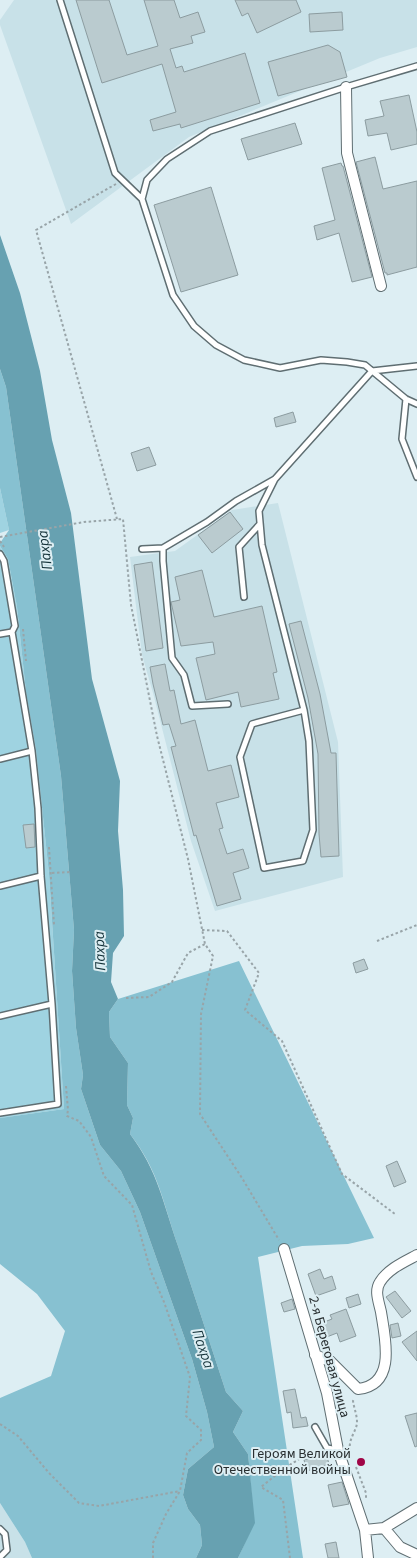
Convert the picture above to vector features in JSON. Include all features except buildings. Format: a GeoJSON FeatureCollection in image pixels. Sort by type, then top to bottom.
{"type":"FeatureCollection","features":[{"type":"Feature","properties":{"kind":"street"},"geometry":{"type":"LineString","coordinates":[[346,87],[347,154],[381,286]]}},
{"type":"Feature","properties":{"kind":"street","name":"2-я Береговая улица"},"geometry":{"type":"LineString","coordinates":[[284,1249],[327,1393],[332,1449],[364,1530],[368,1558]]}},
{"type":"Feature","properties":{"kind":"street"},"geometry":{"type":"LineString","coordinates":[[315,1355],[330,1362],[358,1389],[367,1388],[379,1379],[386,1365],[386,1349],[377,1292],[379,1283],[392,1270],[417,1255]]}},
{"type":"Feature","properties":{"kind":"street"},"geometry":{"type":"LineString","coordinates":[[364,1530],[384,1528],[417,1508]]}},
{"type":"Feature","properties":{"kind":"street"},"geometry":{"type":"LineString","coordinates":[[384,1528],[400,1547],[417,1555]]}},
{"type":"Feature","properties":{"kind":"lane"},"geometry":{"type":"LineString","coordinates":[[60,0],[115,173],[142,199],[173,295],[194,326],[216,345],[244,360],[280,368],[321,360],[365,365],[406,399],[417,404]]}},
{"type":"Feature","properties":{"kind":"lane"},"geometry":{"type":"LineString","coordinates":[[142,199],[147,180],[167,159],[210,131],[417,66]]}},
{"type":"Feature","properties":{"kind":"lane"},"geometry":{"type":"LineString","coordinates":[[304,710],[252,724],[240,756],[264,868],[303,861],[312,830],[310,741],[304,710],[262,545],[259,511],[275,479],[372,371],[417,366]]}},
{"type":"Feature","properties":{"kind":"lane"},"geometry":{"type":"LineString","coordinates":[[406,399],[402,439],[417,477]]}},
{"type":"Feature","properties":{"kind":"lane"},"geometry":{"type":"LineString","coordinates":[[142,549],[163,548],[208,522],[236,501],[275,479]]}},
{"type":"Feature","properties":{"kind":"lane"},"geometry":{"type":"LineString","coordinates":[[244,597],[239,547],[260,524]]}},
{"type":"Feature","properties":{"kind":"lane"},"geometry":{"type":"LineString","coordinates":[[163,548],[172,658],[184,675],[192,706],[228,704]]}},
{"type":"Feature","properties":{"kind":"lane"},"geometry":{"type":"LineString","coordinates":[[0,554],[4,561],[15,626],[12,632],[32,751],[38,808],[41,876],[58,1104],[0,1113]]}},
{"type":"Feature","properties":{"kind":"lane"},"geometry":{"type":"LineString","coordinates":[[0,634],[12,632]]}},
{"type":"Feature","properties":{"kind":"lane"},"geometry":{"type":"LineString","coordinates":[[0,758],[32,751]]}},
{"type":"Feature","properties":{"kind":"lane"},"geometry":{"type":"LineString","coordinates":[[0,886],[41,876]]}},
{"type":"Feature","properties":{"kind":"lane"},"geometry":{"type":"LineString","coordinates":[[0,1016],[52,1004]]}},
{"type":"Feature","properties":{"kind":"lane"},"geometry":{"type":"LineString","coordinates":[[315,1427],[332,1449]]}},
{"type":"Feature","properties":{"kind":"lane"},"geometry":{"type":"LineString","coordinates":[[0,1529],[5,1534],[7,1550],[0,1557]]}},
{"type":"Feature","properties":{"kind":"path"},"geometry":{"type":"LineString","coordinates":[[117,519],[36,230],[122,180]]}},
{"type":"Feature","properties":{"kind":"path"},"geometry":{"type":"LineString","coordinates":[[0,537],[84,522],[123,519],[131,605],[157,736],[188,859],[205,944],[213,956],[201,1014],[200,1114],[242,1178],[284,1249]]}},
{"type":"Feature","properties":{"kind":"path"},"geometry":{"type":"LineString","coordinates":[[51,874],[70,872]]}},
{"type":"Feature","properties":{"kind":"path"},"geometry":{"type":"LineString","coordinates":[[377,941],[417,925]]}},
{"type":"Feature","properties":{"kind":"path"},"geometry":{"type":"LineString","coordinates":[[202,930],[227,931],[259,973],[246,1010],[282,1041],[342,1174],[395,1214]]}},
{"type":"Feature","properties":{"kind":"path"},"geometry":{"type":"LineString","coordinates":[[126,998],[148,997],[172,982],[188,953],[205,944]]}},
{"type":"Feature","properties":{"kind":"path"},"geometry":{"type":"LineString","coordinates":[[66,1116],[79,1121],[91,1137],[104,1176],[132,1205],[151,1272],[164,1302],[190,1378],[186,1416],[201,1430],[201,1440],[187,1453],[180,1490],[153,1542],[153,1558]]}},
{"type":"Feature","properties":{"kind":"path"},"geometry":{"type":"LineString","coordinates":[[353,1457],[350,1448],[352,1436],[358,1424],[353,1401],[358,1389]]}},
{"type":"Feature","properties":{"kind":"path"},"geometry":{"type":"LineString","coordinates":[[0,1424],[18,1436],[49,1473],[79,1503],[99,1506],[180,1490]]}},
{"type":"Feature","properties":{"kind":"path"},"geometry":{"type":"LineString","coordinates":[[290,1558],[283,1500],[262,1487],[288,1465],[309,1454],[332,1449]]}},
{"type":"Feature","properties":{"kind":"path"},"geometry":{"type":"LineString","coordinates":[[356,1466],[366,1494],[366,1502]]}},
{"type":"Feature","properties":{"kind":"shaded area"},"geometry":{"type":"Polygon","coordinates":[[[14,0],[417,0],[417,47],[380,58],[189,137],[71,224],[0,25],[0,20],[14,0]]]}},
{"type":"Feature","properties":{"kind":"shaded area"},"geometry":{"type":"Polygon","coordinates":[[[0,369],[6,387],[61,776],[74,930],[72,971],[76,1028],[83,1075],[81,1089],[100,1145],[121,1171],[140,1212],[192,1359],[207,1412],[214,1447],[188,1469],[183,1495],[188,1509],[200,1525],[202,1545],[196,1558],[32,1558],[25,1542],[0,1503],[0,1398],[51,1376],[65,1331],[37,1294],[0,1264],[0,1118],[64,1109],[49,874],[36,750],[26,692],[17,607],[8,559],[0,546],[9,530],[0,488],[0,369]]]}},
{"type":"Feature","properties":{"kind":"shaded area"},"geometry":{"type":"Polygon","coordinates":[[[0,488],[9,530],[0,533],[0,488]]]}},
{"type":"Feature","properties":{"kind":"shaded area"},"geometry":{"type":"Polygon","coordinates":[[[278,503],[338,742],[343,877],[215,911],[191,841],[142,655],[130,557],[175,551],[232,510],[278,503]]]}},
{"type":"Feature","properties":{"kind":"shaded area"},"geometry":{"type":"Polygon","coordinates":[[[0,546],[8,559],[17,607],[26,692],[36,750],[49,874],[64,1109],[0,1118],[0,546]]]}},
{"type":"Feature","properties":{"kind":"shaded area"},"geometry":{"type":"Polygon","coordinates":[[[239,961],[374,1238],[348,1244],[302,1246],[258,1257],[303,1558],[238,1558],[254,1523],[248,1454],[233,1432],[243,1411],[226,1392],[154,1174],[148,1161],[130,1134],[133,1118],[127,1105],[128,1063],[110,1037],[109,1012],[118,999],[239,961]]]}},
{"type":"Feature","properties":{"kind":"shaded area"},"geometry":{"type":"Polygon","coordinates":[[[0,1503],[25,1542],[32,1558],[0,1558],[0,1503]]]}},
{"type":"Feature","properties":{"kind":"water","name":"Пахра"},"geometry":{"type":"Polygon","coordinates":[[[0,235],[20,293],[40,371],[52,440],[71,513],[92,679],[120,781],[118,831],[123,890],[124,936],[113,953],[111,982],[118,999],[109,1012],[110,1037],[128,1063],[127,1105],[133,1118],[130,1134],[154,1174],[226,1392],[243,1411],[233,1432],[248,1454],[255,1523],[238,1558],[196,1558],[202,1545],[200,1525],[188,1509],[183,1495],[188,1469],[214,1447],[207,1412],[192,1359],[140,1212],[121,1171],[100,1145],[81,1089],[83,1075],[76,1028],[72,971],[74,930],[61,776],[6,387],[0,369],[0,235]]]}},
{"type":"Feature","properties":{"kind":"place","name":"Героям Великой Отечественной войны"},"geometry":{"type":"Point","coordinates":[361,1462]}}]}
